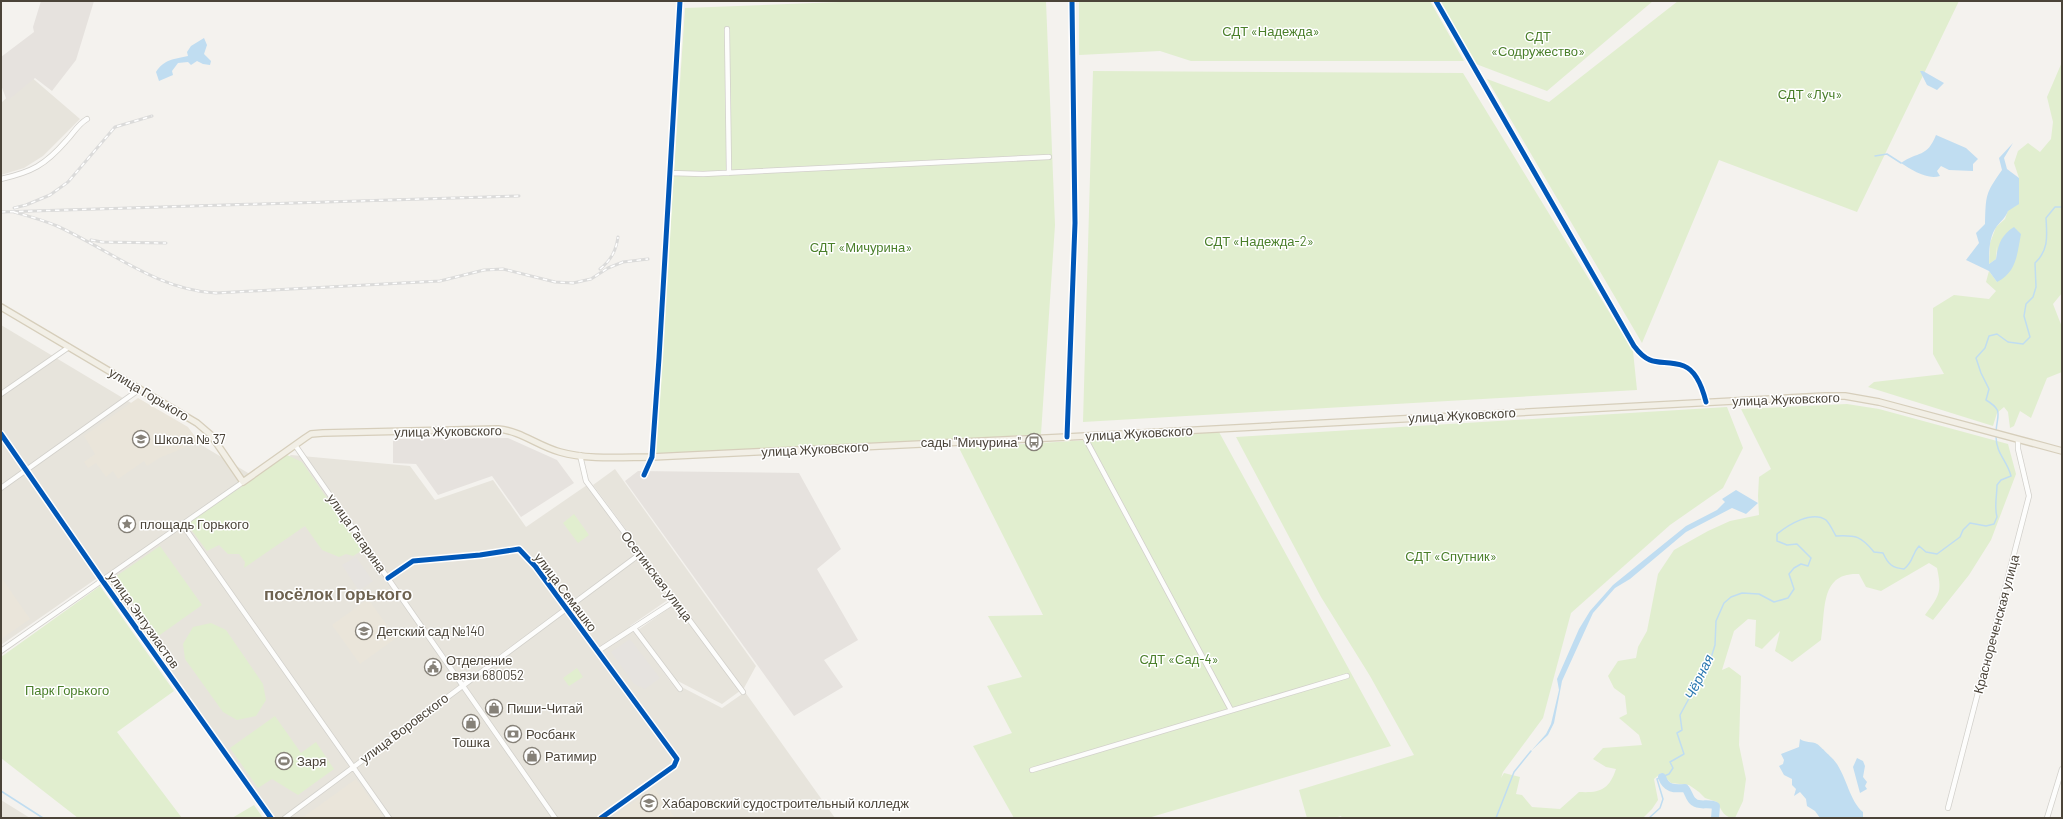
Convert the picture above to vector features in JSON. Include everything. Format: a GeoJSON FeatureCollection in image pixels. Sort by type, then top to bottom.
{"type":"FeatureCollection","features":[{"type":"Feature","properties":{"kind":"main road","name":"улица Горького"},"geometry":{"type":"LineString","coordinates":[[1,307],[197,423],[211,435],[243,482]]}},
{"type":"Feature","properties":{"kind":"main road","name":"улица Жуковского"},"geometry":{"type":"LineString","coordinates":[[295,445],[312,434],[323,433],[498,429],[516,432],[546,448],[562,453],[652,457],[1068,437],[1706,402],[1845,396],[1879,402],[1985,432],[2062,451]]}},
{"type":"Feature","properties":{"kind":"main road"},"geometry":{"type":"LineString","coordinates":[[243,482],[295,445]]}},
{"type":"Feature","properties":{"kind":"street"},"geometry":{"type":"LineString","coordinates":[[644,475],[652,457],[680,1]]}},
{"type":"Feature","properties":{"kind":"street"},"geometry":{"type":"LineString","coordinates":[[1068,437],[1075,224],[1072,1]]}},
{"type":"Feature","properties":{"kind":"street"},"geometry":{"type":"LineString","coordinates":[[1436,1],[1634,346],[1644,358],[1652,362],[1682,366],[1688,369],[1702,387],[1706,402]]}},
{"type":"Feature","properties":{"kind":"street"},"geometry":{"type":"LineString","coordinates":[[727,29],[729,173]]}},
{"type":"Feature","properties":{"kind":"street"},"geometry":{"type":"LineString","coordinates":[[1,179],[34,170],[47,162],[69,138],[75,128],[87,119]]}},
{"type":"Feature","properties":{"kind":"street"},"geometry":{"type":"LineString","coordinates":[[670,173],[729,173],[1049,157]]}},
{"type":"Feature","properties":{"kind":"street"},"geometry":{"type":"LineString","coordinates":[[1,394],[69,347]]}},
{"type":"Feature","properties":{"kind":"street"},"geometry":{"type":"LineString","coordinates":[[1,488],[140,389]]}},
{"type":"Feature","properties":{"kind":"street","name":"улица Энтузиастов"},"geometry":{"type":"LineString","coordinates":[[1,434],[102,580],[271,818]]}},
{"type":"Feature","properties":{"kind":"street"},"geometry":{"type":"LineString","coordinates":[[1084,436],[1231,710]]}},
{"type":"Feature","properties":{"kind":"street","name":"Краснореченская улица"},"geometry":{"type":"LineString","coordinates":[[1948,808],[2029,496],[2018,449],[2018,440]]}},
{"type":"Feature","properties":{"kind":"street","name":"улица Гагарина"},"geometry":{"type":"LineString","coordinates":[[295,445],[555,818]]}},
{"type":"Feature","properties":{"kind":"street","name":"Осетинская улица"},"geometry":{"type":"LineString","coordinates":[[580,455],[586,481],[743,692]]}},
{"type":"Feature","properties":{"kind":"street"},"geometry":{"type":"LineString","coordinates":[[1,651],[243,482]]}},
{"type":"Feature","properties":{"kind":"street"},"geometry":{"type":"LineString","coordinates":[[182,524],[389,818]]}},
{"type":"Feature","properties":{"kind":"street","name":"улица Семашко"},"geometry":{"type":"LineString","coordinates":[[388,578],[412,561],[480,555],[519,549],[534,566],[564,609],[598,651],[677,759],[674,766],[601,818]]}},
{"type":"Feature","properties":{"kind":"street","name":"улица Воровского"},"geometry":{"type":"LineString","coordinates":[[285,818],[564,609],[640,554]]}},
{"type":"Feature","properties":{"kind":"street"},"geometry":{"type":"LineString","coordinates":[[598,651],[675,601]]}},
{"type":"Feature","properties":{"kind":"street"},"geometry":{"type":"LineString","coordinates":[[634,628],[680,689]]}},
{"type":"Feature","properties":{"kind":"street"},"geometry":{"type":"LineString","coordinates":[[1032,770],[1347,676]]}},
{"type":"Feature","properties":{"kind":"street"},"geometry":{"type":"LineString","coordinates":[[2047,818],[2062,769]]}},
{"type":"Feature","properties":{"kind":"shaded area"},"geometry":{"type":"Polygon","coordinates":[[[41,1],[94,1],[76,60],[52,91],[35,78],[7,101],[1,85],[1,57],[34,32],[33,27],[41,1]]]}},
{"type":"Feature","properties":{"kind":"shaded area"},"geometry":{"type":"Polygon","coordinates":[[[30,76],[80,119],[43,156],[24,168],[1,175],[1,103],[30,76]]]}},
{"type":"Feature","properties":{"kind":"shaded area"},"geometry":{"type":"Polygon","coordinates":[[[1,325],[258,479],[291,455],[410,466],[435,500],[493,480],[526,527],[587,485],[669,599],[630,626],[670,681],[722,708],[745,692],[835,818],[274,818],[103,574],[1,645],[1,325]]]}},
{"type":"Feature","properties":{"kind":"shaded area","name":"Школа № 37"},"geometry":{"type":"Polygon","coordinates":[[[138,398],[188,427],[199,442],[159,458],[147,466],[144,461],[118,479],[113,471],[106,477],[96,463],[88,468],[84,462],[95,454],[84,436],[138,398]]]}},
{"type":"Feature","properties":{"kind":"shaded area"},"geometry":{"type":"Polygon","coordinates":[[[508,438],[557,460],[574,483],[521,517],[492,476],[438,495],[416,464],[393,463],[393,439],[508,438]]]}},
{"type":"Feature","properties":{"kind":"shaded area"},"geometry":{"type":"Polygon","coordinates":[[[615,469],[756,666],[744,688],[722,704],[674,679],[638,630],[679,601],[593,485],[615,469]]]}},
{"type":"Feature","properties":{"kind":"shaded area"},"geometry":{"type":"Polygon","coordinates":[[[638,471],[799,473],[841,549],[817,569],[858,640],[824,660],[843,687],[794,716],[625,481],[638,471]]]}},
{"type":"Feature","properties":{"kind":"shaded area"},"geometry":{"type":"Polygon","coordinates":[[[356,557],[373,581],[359,591],[342,565],[356,557]]]}},
{"type":"Feature","properties":{"kind":"shaded area"},"geometry":{"type":"Polygon","coordinates":[[[1,577],[30,619],[1,639],[1,577]]]}},
{"type":"Feature","properties":{"kind":"shaded area","name":"Детский сад №140"},"geometry":{"type":"Polygon","coordinates":[[[368,599],[396,638],[360,664],[332,625],[368,599]]]}},
{"type":"Feature","properties":{"kind":"shaded area"},"geometry":{"type":"Polygon","coordinates":[[[630,639],[660,678],[645,689],[634,684],[611,652],[630,639]]]}},
{"type":"Feature","properties":{"kind":"shaded area"},"geometry":{"type":"Polygon","coordinates":[[[356,779],[384,818],[302,818],[356,779]]]}},
{"type":"Feature","properties":{"kind":"shaded area","name":"Хабаровский судостроительный колледж"},"geometry":{"type":"Polygon","coordinates":[[[654,788],[675,818],[612,818],[654,788]]]}},
{"type":"Feature","properties":{"kind":"shaded area"},"geometry":{"type":"Polygon","coordinates":[[[1,800],[30,818],[1,818],[1,800]]]}},
{"type":"Feature","properties":{"kind":"green space","name":"СДТ «Мичурина»"},"geometry":{"type":"Polygon","coordinates":[[[866,1],[1046,1],[1055,225],[1041,434],[669,458],[655,455],[685,8],[866,1]]]}},
{"type":"Feature","properties":{"kind":"green space","name":"СДТ «Надежда»"},"geometry":{"type":"Polygon","coordinates":[[[1079,1],[1430,1],[1464,61],[1191,61],[1160,51],[1079,55],[1079,1]]]}},
{"type":"Feature","properties":{"kind":"green space","name":"СДТ «Содружество»"},"geometry":{"type":"Polygon","coordinates":[[[1439,1],[1653,1],[1547,91],[1476,64],[1439,1]]]}},
{"type":"Feature","properties":{"kind":"green space","name":"СДТ «Луч»"},"geometry":{"type":"Polygon","coordinates":[[[1678,1],[1959,1],[1857,212],[1719,160],[1642,343],[1487,79],[1549,102],[1678,1]]]}},
{"type":"Feature","properties":{"kind":"green space"},"geometry":{"type":"Polygon","coordinates":[[[2062,62],[2062,293],[2053,304],[2062,327],[2062,372],[2047,378],[2031,418],[2020,411],[2014,426],[2010,428],[2008,412],[2004,407],[1997,413],[1993,426],[1868,387],[1874,382],[1944,374],[1933,354],[1933,308],[1954,295],[1989,299],[1996,291],[1986,282],[1989,271],[1997,282],[1997,246],[1996,259],[1989,264],[1990,243],[1996,227],[2005,219],[2019,178],[2014,163],[2018,151],[2028,143],[2040,152],[2051,139],[2053,122],[2047,97],[2062,62]]]}},
{"type":"Feature","properties":{"kind":"green space","name":"СДТ «Надежда-2»"},"geometry":{"type":"Polygon","coordinates":[[[1093,71],[1463,73],[1633,351],[1637,390],[1083,422],[1093,71]]]}},
{"type":"Feature","properties":{"kind":"green space","name":"СДТ «Спутник»"},"geometry":{"type":"Polygon","coordinates":[[[1847,404],[1879,409],[2008,444],[2016,474],[1991,540],[1969,575],[1933,620],[1925,615],[1937,598],[1939,583],[1937,568],[1929,563],[1881,591],[1866,587],[1859,574],[1846,575],[1837,579],[1831,586],[1827,595],[1821,640],[1792,662],[1775,651],[1780,631],[1762,649],[1755,646],[1756,620],[1748,619],[1734,631],[1722,670],[1729,667],[1741,676],[1739,745],[1746,779],[1743,801],[1735,818],[1728,817],[1722,811],[1717,802],[1705,798],[1689,785],[1671,783],[1661,773],[1654,779],[1658,800],[1643,818],[1342,818],[1341,816],[1334,818],[1307,818],[1299,790],[1414,755],[1370,676],[1321,597],[1236,437],[1727,407],[1743,448],[1723,488],[1670,525],[1571,613],[1543,718],[1503,772],[1501,778],[1504,773],[1520,777],[1516,794],[1522,795],[1532,807],[1560,809],[1579,792],[1598,791],[1607,786],[1610,782],[1616,769],[1606,767],[1593,759],[1603,748],[1642,745],[1639,735],[1619,718],[1627,714],[1625,696],[1614,688],[1608,676],[1618,661],[1636,658],[1638,647],[1647,631],[1658,574],[1674,550],[1708,531],[1730,521],[1759,515],[1759,477],[1771,469],[1741,409],[1847,404]]]}},
{"type":"Feature","properties":{"kind":"green space","name":"СДТ «Сад-4»"},"geometry":{"type":"Polygon","coordinates":[[[1219,432],[1391,746],[1148,818],[1014,818],[973,746],[1012,733],[987,686],[1022,677],[988,616],[1043,615],[959,448],[1219,432]]]}},
{"type":"Feature","properties":{"kind":"green space"},"geometry":{"type":"Polygon","coordinates":[[[287,455],[302,462],[363,550],[353,556],[346,554],[339,557],[322,550],[305,526],[244,568],[245,562],[239,554],[228,554],[219,545],[207,551],[187,524],[287,455]]]}},
{"type":"Feature","properties":{"kind":"green space"},"geometry":{"type":"Polygon","coordinates":[[[574,514],[589,535],[578,543],[563,523],[574,514]]]}},
{"type":"Feature","properties":{"kind":"green space"},"geometry":{"type":"Polygon","coordinates":[[[160,546],[202,605],[157,637],[115,577],[160,546]]]}},
{"type":"Feature","properties":{"kind":"green space","name":"Парк Горького"},"geometry":{"type":"Polygon","coordinates":[[[100,586],[174,691],[117,732],[182,818],[78,818],[1,758],[1,657],[100,586]]]}},
{"type":"Feature","properties":{"kind":"green space"},"geometry":{"type":"Polygon","coordinates":[[[211,623],[226,630],[263,684],[266,700],[256,716],[237,720],[223,712],[185,659],[183,644],[193,627],[211,623]]]}},
{"type":"Feature","properties":{"kind":"green space"},"geometry":{"type":"Polygon","coordinates":[[[577,668],[583,677],[569,686],[563,678],[577,668]]]}},
{"type":"Feature","properties":{"kind":"green space","name":"Заря"},"geometry":{"type":"Polygon","coordinates":[[[275,716],[301,753],[316,742],[334,769],[298,795],[272,779],[258,788],[230,748],[275,716]]]}},
{"type":"Feature","properties":{"kind":"green space"},"geometry":{"type":"Polygon","coordinates":[[[254,805],[263,818],[232,818],[254,805]]]}},
{"type":"Feature","properties":{"kind":"water"},"geometry":{"type":"Polygon","coordinates":[[[204,38],[207,45],[204,54],[211,61],[210,65],[197,61],[191,65],[188,62],[178,63],[172,71],[173,75],[159,81],[156,72],[163,64],[170,60],[188,56],[187,52],[191,46],[204,38]]]}},
{"type":"Feature","properties":{"kind":"water"},"geometry":{"type":"Polygon","coordinates":[[[1920,71],[1923,71],[1944,83],[1937,90],[1927,85],[1920,71]]]}},
{"type":"Feature","properties":{"kind":"water"},"geometry":{"type":"Polygon","coordinates":[[[1936,135],[1966,148],[1978,159],[1973,164],[1973,171],[1949,170],[1941,166],[1937,171],[1940,176],[1930,177],[1920,174],[1901,163],[1925,151],[1933,142],[1936,135]]]}},
{"type":"Feature","properties":{"kind":"water"},"geometry":{"type":"Polygon","coordinates":[[[2013,143],[2004,158],[2007,169],[2019,178],[2019,204],[2008,211],[1992,234],[1989,264],[1996,259],[1999,245],[2006,233],[2014,227],[2021,234],[2017,255],[2012,268],[2004,278],[1997,282],[1989,271],[1966,260],[1979,243],[1976,233],[1985,224],[1986,200],[1989,190],[2002,170],[1999,158],[2013,143]]]}},
{"type":"Feature","properties":{"kind":"water"},"geometry":{"type":"Polygon","coordinates":[[[1736,490],[1758,503],[1746,514],[1732,508],[1686,532],[1630,579],[1615,588],[1593,613],[1562,681],[1554,723],[1548,735],[1531,751],[1546,734],[1551,724],[1559,690],[1557,679],[1579,629],[1590,611],[1613,585],[1686,526],[1717,510],[1725,502],[1722,499],[1736,490]]]}},
{"type":"Feature","properties":{"kind":"water"},"geometry":{"type":"Polygon","coordinates":[[[1800,739],[1817,744],[1833,759],[1841,772],[1854,801],[1863,812],[1863,818],[1820,818],[1815,811],[1807,806],[1806,799],[1800,792],[1794,796],[1796,789],[1792,785],[1792,779],[1784,775],[1779,766],[1783,764],[1784,760],[1781,754],[1799,747],[1800,739]]]}},
{"type":"Feature","properties":{"kind":"water"},"geometry":{"type":"Polygon","coordinates":[[[1857,758],[1863,761],[1865,766],[1863,777],[1867,782],[1865,786],[1867,789],[1860,793],[1853,767],[1857,758]]]}},
{"type":"Feature","properties":{"kind":"waterway"},"geometry":{"type":"LineString","coordinates":[[1875,156],[1887,154],[1901,163]]}},
{"type":"Feature","properties":{"kind":"waterway","name":"Чёрная"},"geometry":{"type":"LineString","coordinates":[[1996,432],[1998,413],[1995,407],[1986,400],[1989,389],[1976,358],[1985,348],[1989,336],[1997,334],[2008,342],[2023,344],[2030,337],[2024,316],[2026,304],[2033,297],[2036,287],[2035,263],[2040,258],[2045,248],[2047,231],[2046,218],[2055,207],[2062,207]]}},
{"type":"Feature","properties":{"kind":"waterway","name":"Чёрная"},"geometry":{"type":"LineString","coordinates":[[1649,818],[1660,808],[1663,799],[1657,779],[1669,774],[1673,768],[1670,762],[1684,754],[1677,733],[1682,730],[1680,715],[1711,658],[1715,645],[1716,621],[1724,603],[1731,597],[1742,593],[1759,594],[1774,602],[1788,598],[1794,589],[1789,574],[1794,568],[1801,564],[1808,566],[1811,558],[1797,544],[1787,545],[1777,541],[1777,534],[1800,520],[1820,517],[1826,520],[1836,536],[1853,536],[1858,538],[1874,552],[1883,553],[1891,565],[1896,568],[1904,569],[1919,546],[1926,552],[1937,554],[1960,537],[1963,530],[1970,523],[1986,526],[1994,524],[1997,517],[1997,485],[2001,480],[2011,476],[1998,448],[1996,436]]}},
{"type":"Feature","properties":{"kind":"waterway"},"geometry":{"type":"LineString","coordinates":[[1496,818],[1514,772],[1531,751]]}},
{"type":"Feature","properties":{"kind":"waterway"},"geometry":{"type":"LineString","coordinates":[[1662,777],[1668,786],[1685,788],[1692,801],[1716,806],[1715,818]]}},
{"type":"Feature","properties":{"kind":"waterway"},"geometry":{"type":"LineString","coordinates":[[1,791],[43,818]]}},
{"type":"Feature","properties":{"kind":"railway"},"geometry":{"type":"LineString","coordinates":[[14,208],[26,205],[50,195],[68,182],[115,127],[152,116]]}},
{"type":"Feature","properties":{"kind":"railway"},"geometry":{"type":"LineString","coordinates":[[1,212],[519,196]]}},
{"type":"Feature","properties":{"kind":"railway"},"geometry":{"type":"LineString","coordinates":[[14,212],[57,226],[154,277],[174,285],[216,293],[440,281],[484,270],[503,269],[555,282],[573,283],[591,279],[608,268],[623,262],[648,259]]}},
{"type":"Feature","properties":{"kind":"railway"},"geometry":{"type":"LineString","coordinates":[[600,269],[612,255],[616,247],[618,237]]}},
{"type":"Feature","properties":{"kind":"railway"},"geometry":{"type":"LineString","coordinates":[[91,240],[102,242],[166,243]]}},
{"type":"Feature","properties":{"kind":"cycle path"},"geometry":{"type":"LineString","coordinates":[[644,475],[652,457],[680,1]]}},
{"type":"Feature","properties":{"kind":"cycle path"},"geometry":{"type":"LineString","coordinates":[[1067,437],[1075,223],[1072,1]]}},
{"type":"Feature","properties":{"kind":"cycle path"},"geometry":{"type":"LineString","coordinates":[[1436,1],[1634,346],[1640,353],[1652,361],[1676,364],[1689,368],[1699,381],[1706,402]]}},
{"type":"Feature","properties":{"kind":"cycle path"},"geometry":{"type":"LineString","coordinates":[[1,434],[102,580],[271,818]]}},
{"type":"Feature","properties":{"kind":"cycle path"},"geometry":{"type":"LineString","coordinates":[[388,578],[413,561],[480,555],[519,549],[535,566],[677,759],[674,766],[601,818]]}},
{"type":"Feature","properties":{"kind":"place","name":"Школа № 37"},"geometry":{"type":"Point","coordinates":[141,439]}},
{"type":"Feature","properties":{"kind":"place","name":"сады \"Мичурина\""},"geometry":{"type":"Point","coordinates":[1034,442]}},
{"type":"Feature","properties":{"kind":"place","name":"площадь Горького"},"geometry":{"type":"Point","coordinates":[127,524]}},
{"type":"Feature","properties":{"kind":"place","name":"Детский сад №140"},"geometry":{"type":"Point","coordinates":[364,631]}},
{"type":"Feature","properties":{"kind":"place","name":"Отделение связи 680052"},"geometry":{"type":"Point","coordinates":[433,667]}},
{"type":"Feature","properties":{"kind":"place","name":"Пиши-Читай"},"geometry":{"type":"Point","coordinates":[494,708]}},
{"type":"Feature","properties":{"kind":"place","name":"Тошка"},"geometry":{"type":"Point","coordinates":[471,723]}},
{"type":"Feature","properties":{"kind":"place","name":"Росбанк"},"geometry":{"type":"Point","coordinates":[513,734]}},
{"type":"Feature","properties":{"kind":"place","name":"Ратимир"},"geometry":{"type":"Point","coordinates":[532,756]}},
{"type":"Feature","properties":{"kind":"place","name":"Заря"},"geometry":{"type":"Point","coordinates":[284,761]}},
{"type":"Feature","properties":{"kind":"place","name":"Хабаровский судостроительный колледж"},"geometry":{"type":"Point","coordinates":[649,803]}},
{"type":"Feature","properties":{"kind":"district","name":"посёлок Горького"},"geometry":{"type":"Point","coordinates":[338,594]}}]}
